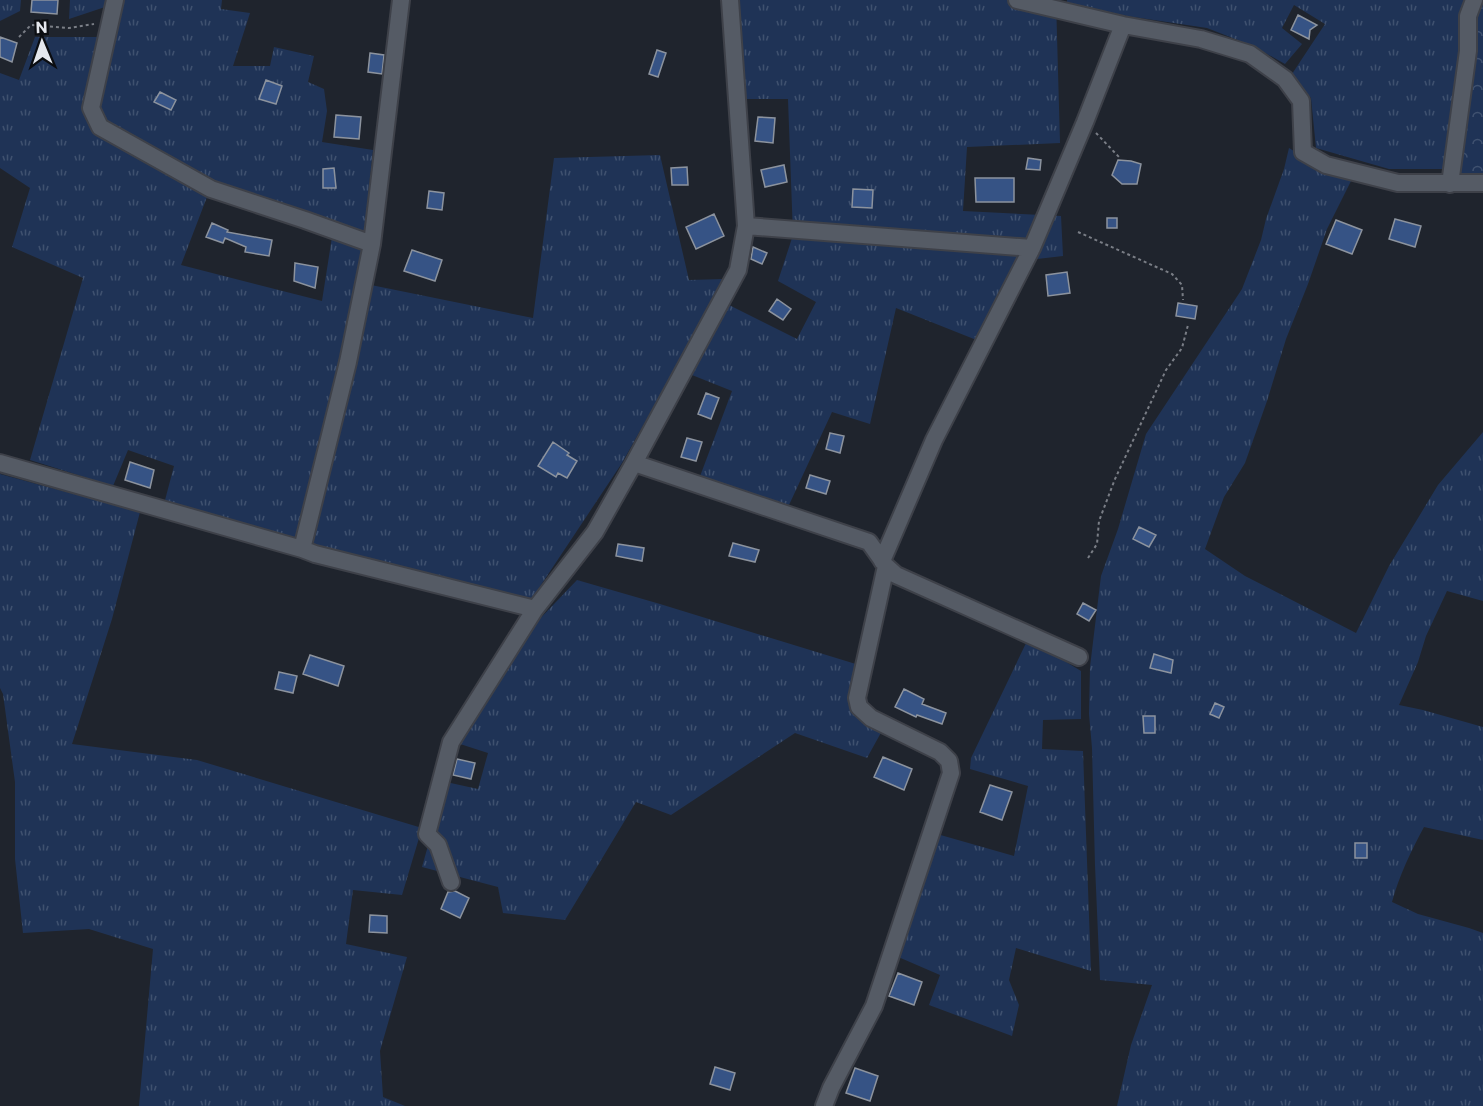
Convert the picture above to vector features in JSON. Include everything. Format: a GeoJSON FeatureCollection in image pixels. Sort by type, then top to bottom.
{"type":"FeatureCollection","features":[{"type":"Feature","properties":{"kind":"street"},"geometry":{"type":"LineString","coordinates":[[115,0],[92,108],[100,127],[211,189],[372,244]]}},
{"type":"Feature","properties":{"kind":"street"},"geometry":{"type":"LineString","coordinates":[[303,549],[348,362],[372,244],[401,0]]}},
{"type":"Feature","properties":{"kind":"street"},"geometry":{"type":"LineString","coordinates":[[451,882],[438,845],[427,834],[451,742],[535,609],[595,532],[738,270],[746,226],[730,0]]}},
{"type":"Feature","properties":{"kind":"street"},"geometry":{"type":"LineString","coordinates":[[1017,0],[1123,25],[1201,39],[1250,54],[1285,80],[1301,101],[1303,152],[1326,165],[1398,183],[1483,183]]}},
{"type":"Feature","properties":{"kind":"street"},"geometry":{"type":"LineString","coordinates":[[1450,184],[1468,51],[1468,16],[1474,0]]}},
{"type":"Feature","properties":{"kind":"street"},"geometry":{"type":"LineString","coordinates":[[824,1106],[874,1006],[951,773],[949,761],[940,752],[871,718],[859,707],[857,698],[884,564],[934,440],[1032,248],[1123,25]]}},
{"type":"Feature","properties":{"kind":"street"},"geometry":{"type":"LineString","coordinates":[[746,226],[1032,248]]}},
{"type":"Feature","properties":{"kind":"street"},"geometry":{"type":"LineString","coordinates":[[0,463],[326,557],[535,609]]}},
{"type":"Feature","properties":{"kind":"street"},"geometry":{"type":"LineString","coordinates":[[634,463],[869,542],[884,564],[896,575],[1079,657]]}},
{"type":"Feature","properties":{"kind":"path"},"geometry":{"type":"LineString","coordinates":[[19,37],[31,25],[69,28],[111,20]]}},
{"type":"Feature","properties":{"kind":"path"},"geometry":{"type":"LineString","coordinates":[[1085,122],[1119,157]]}},
{"type":"Feature","properties":{"kind":"path"},"geometry":{"type":"LineString","coordinates":[[1078,232],[1172,274],[1182,285],[1183,300]]}},
{"type":"Feature","properties":{"kind":"path"},"geometry":{"type":"LineString","coordinates":[[1088,558],[1097,544],[1099,521],[1115,479],[1166,370],[1182,348],[1188,325]]}},
{"type":"Feature","properties":{"kind":"green space"},"geometry":{"type":"Polygon","coordinates":[[[0,0],[21,0],[20,11],[0,21],[0,0]]]}},
{"type":"Feature","properties":{"kind":"green space"},"geometry":{"type":"Polygon","coordinates":[[[70,0],[106,0],[105,7],[69,19],[70,0]]]}},
{"type":"Feature","properties":{"kind":"green space"},"geometry":{"type":"Polygon","coordinates":[[[122,0],[222,0],[221,9],[250,13],[233,66],[270,66],[274,47],[314,56],[308,82],[324,89],[327,111],[322,142],[373,150],[364,233],[217,183],[107,123],[98,103],[122,0]]]}},
{"type":"Feature","properties":{"kind":"green space"},"geometry":{"type":"Polygon","coordinates":[[[738,0],[1056,0],[1060,143],[967,147],[963,211],[1061,216],[1063,256],[1021,258],[979,341],[896,308],[870,424],[832,412],[789,505],[699,479],[732,391],[687,373],[725,303],[797,339],[816,302],[778,281],[793,235],[788,99],[742,99],[738,0]]]}},
{"type":"Feature","properties":{"kind":"green space"},"geometry":{"type":"Polygon","coordinates":[[[1067,0],[1468,0],[1447,169],[1389,169],[1316,148],[1311,98],[1292,74],[1325,24],[1294,5],[1282,28],[1302,44],[1285,64],[1253,46],[1207,28],[1127,16],[1067,2],[1067,0]]]}},
{"type":"Feature","properties":{"kind":"green space"},"geometry":{"type":"Polygon","coordinates":[[[1481,0],[1483,0],[1483,174],[1455,175],[1463,145],[1476,16],[1481,0]]]}},
{"type":"Feature","properties":{"kind":"green space"},"geometry":{"type":"Polygon","coordinates":[[[35,37],[102,37],[86,107],[95,134],[207,197],[181,265],[322,301],[332,237],[366,248],[298,542],[164,504],[174,466],[128,450],[113,486],[30,460],[83,278],[12,247],[30,188],[0,168],[0,73],[19,80],[35,37]]]}},
{"type":"Feature","properties":{"kind":"green space"},"geometry":{"type":"Polygon","coordinates":[[[1289,148],[1315,164],[1353,177],[1327,229],[1286,339],[1245,463],[1224,497],[1205,549],[1245,576],[1356,633],[1389,566],[1438,485],[1483,432],[1483,601],[1447,591],[1426,636],[1418,662],[1399,705],[1483,727],[1483,840],[1424,827],[1406,864],[1392,902],[1418,914],[1483,933],[1483,1106],[1117,1106],[1131,1045],[1152,985],[1100,980],[1089,714],[1090,667],[1101,576],[1118,529],[1146,434],[1242,289],[1261,240],[1289,148]]]}},
{"type":"Feature","properties":{"kind":"green space"},"geometry":{"type":"Polygon","coordinates":[[[660,155],[689,280],[725,279],[622,463],[531,600],[313,545],[371,285],[533,318],[554,158],[660,155]]]}},
{"type":"Feature","properties":{"kind":"green space"},"geometry":{"type":"Polygon","coordinates":[[[0,474],[140,512],[112,619],[72,744],[197,760],[422,828],[402,895],[353,890],[346,944],[407,957],[380,1051],[383,1097],[405,1106],[139,1106],[153,949],[89,929],[23,933],[15,859],[15,782],[3,694],[0,688],[0,474]]]}},
{"type":"Feature","properties":{"kind":"green space"},"geometry":{"type":"Polygon","coordinates":[[[577,580],[859,665],[853,697],[883,729],[867,758],[795,733],[671,815],[636,802],[565,920],[503,913],[498,887],[422,867],[446,782],[478,789],[488,753],[457,743],[531,628],[577,580]]]}},
{"type":"Feature","properties":{"kind":"green space"},"geometry":{"type":"Polygon","coordinates":[[[1028,639],[1081,671],[1081,719],[1043,720],[1042,749],[1083,751],[1091,971],[1016,948],[1009,980],[1019,1005],[1012,1036],[929,1005],[940,975],[896,956],[937,834],[1014,856],[1028,786],[970,769],[971,758],[1028,639]]]}},
{"type":"Feature","properties":{"kind":"building"},"geometry":{"type":"Polygon","coordinates":[[[32,0],[58,0],[57,14],[31,12],[32,0]]]}},
{"type":"Feature","properties":{"kind":"building"},"geometry":{"type":"Polygon","coordinates":[[[1298,15],[1317,25],[1310,30],[1309,39],[1291,30],[1298,15]]]}},
{"type":"Feature","properties":{"kind":"building"},"geometry":{"type":"Polygon","coordinates":[[[0,37],[17,43],[12,62],[0,57],[0,37]]]}},
{"type":"Feature","properties":{"kind":"building"},"geometry":{"type":"Polygon","coordinates":[[[657,50],[666,53],[658,77],[649,74],[657,50]]]}},
{"type":"Feature","properties":{"kind":"building"},"geometry":{"type":"Polygon","coordinates":[[[370,53],[384,55],[382,74],[368,72],[370,53]]]}},
{"type":"Feature","properties":{"kind":"building"},"geometry":{"type":"Polygon","coordinates":[[[266,80],[282,86],[276,104],[259,99],[266,80]]]}},
{"type":"Feature","properties":{"kind":"building"},"geometry":{"type":"Polygon","coordinates":[[[160,92],[176,100],[171,110],[154,102],[160,92]]]}},
{"type":"Feature","properties":{"kind":"building"},"geometry":{"type":"Polygon","coordinates":[[[336,115],[361,117],[359,139],[334,137],[336,115]]]}},
{"type":"Feature","properties":{"kind":"building"},"geometry":{"type":"Polygon","coordinates":[[[758,117],[775,118],[773,143],[755,141],[758,117]]]}},
{"type":"Feature","properties":{"kind":"building"},"geometry":{"type":"Polygon","coordinates":[[[1028,158],[1041,160],[1040,170],[1026,169],[1028,158]]]}},
{"type":"Feature","properties":{"kind":"building"},"geometry":{"type":"Polygon","coordinates":[[[1118,160],[1141,164],[1137,184],[1122,184],[1112,175],[1118,160]]]}},
{"type":"Feature","properties":{"kind":"building"},"geometry":{"type":"Polygon","coordinates":[[[784,165],[787,182],[765,187],[761,170],[784,165]]]}},
{"type":"Feature","properties":{"kind":"building"},"geometry":{"type":"Polygon","coordinates":[[[687,167],[688,185],[672,185],[671,168],[687,167]]]}},
{"type":"Feature","properties":{"kind":"building"},"geometry":{"type":"Polygon","coordinates":[[[334,168],[336,188],[323,188],[323,169],[334,168]]]}},
{"type":"Feature","properties":{"kind":"building"},"geometry":{"type":"Polygon","coordinates":[[[975,178],[1014,178],[1014,202],[976,202],[975,178]]]}},
{"type":"Feature","properties":{"kind":"building"},"geometry":{"type":"Polygon","coordinates":[[[853,189],[873,190],[872,208],[852,207],[853,189]]]}},
{"type":"Feature","properties":{"kind":"building"},"geometry":{"type":"Polygon","coordinates":[[[429,191],[444,193],[442,210],[427,208],[429,191]]]}},
{"type":"Feature","properties":{"kind":"building"},"geometry":{"type":"Polygon","coordinates":[[[714,214],[724,236],[696,249],[686,227],[714,214]]]}},
{"type":"Feature","properties":{"kind":"building"},"geometry":{"type":"Polygon","coordinates":[[[1107,218],[1117,218],[1117,228],[1107,228],[1107,218]]]}},
{"type":"Feature","properties":{"kind":"building"},"geometry":{"type":"Polygon","coordinates":[[[1395,219],[1421,226],[1415,247],[1389,239],[1395,219]]]}},
{"type":"Feature","properties":{"kind":"building"},"geometry":{"type":"Polygon","coordinates":[[[1336,220],[1362,230],[1352,254],[1326,244],[1336,220]]]}},
{"type":"Feature","properties":{"kind":"building"},"geometry":{"type":"Polygon","coordinates":[[[212,223],[228,230],[227,232],[272,240],[269,256],[245,252],[246,247],[225,238],[223,243],[206,237],[212,223]]]}},
{"type":"Feature","properties":{"kind":"building"},"geometry":{"type":"Polygon","coordinates":[[[753,247],[767,253],[762,264],[751,259],[753,247]]]}},
{"type":"Feature","properties":{"kind":"building"},"geometry":{"type":"Polygon","coordinates":[[[412,250],[442,260],[435,281],[404,271],[412,250]]]}},
{"type":"Feature","properties":{"kind":"building"},"geometry":{"type":"Polygon","coordinates":[[[295,263],[318,267],[315,288],[294,281],[295,263]]]}},
{"type":"Feature","properties":{"kind":"building"},"geometry":{"type":"Polygon","coordinates":[[[1067,272],[1070,293],[1048,296],[1046,275],[1067,272]]]}},
{"type":"Feature","properties":{"kind":"building"},"geometry":{"type":"Polygon","coordinates":[[[777,299],[791,309],[783,320],[769,311],[777,299]]]}},
{"type":"Feature","properties":{"kind":"building"},"geometry":{"type":"Polygon","coordinates":[[[1178,303],[1197,306],[1195,319],[1176,316],[1178,303]]]}},
{"type":"Feature","properties":{"kind":"building"},"geometry":{"type":"Polygon","coordinates":[[[706,393],[719,398],[711,419],[698,414],[706,393]]]}},
{"type":"Feature","properties":{"kind":"building"},"geometry":{"type":"Polygon","coordinates":[[[830,433],[844,436],[840,453],[826,449],[830,433]]]}},
{"type":"Feature","properties":{"kind":"building"},"geometry":{"type":"Polygon","coordinates":[[[687,438],[702,442],[696,461],[681,457],[687,438]]]}},
{"type":"Feature","properties":{"kind":"building"},"geometry":{"type":"Polygon","coordinates":[[[553,442],[577,461],[567,478],[558,473],[556,477],[538,466],[553,442]]]}},
{"type":"Feature","properties":{"kind":"building"},"geometry":{"type":"Polygon","coordinates":[[[130,462],[154,470],[150,488],[125,480],[130,462]]]}},
{"type":"Feature","properties":{"kind":"building"},"geometry":{"type":"Polygon","coordinates":[[[810,475],[830,481],[826,494],[806,488],[810,475]]]}},
{"type":"Feature","properties":{"kind":"building"},"geometry":{"type":"Polygon","coordinates":[[[1139,527],[1156,535],[1149,547],[1133,539],[1139,527]]]}},
{"type":"Feature","properties":{"kind":"building"},"geometry":{"type":"Polygon","coordinates":[[[733,543],[759,550],[755,562],[729,556],[733,543]]]}},
{"type":"Feature","properties":{"kind":"building"},"geometry":{"type":"Polygon","coordinates":[[[618,544],[644,548],[642,561],[616,556],[618,544]]]}},
{"type":"Feature","properties":{"kind":"building"},"geometry":{"type":"Polygon","coordinates":[[[1083,603],[1096,610],[1089,621],[1077,614],[1083,603]]]}},
{"type":"Feature","properties":{"kind":"building"},"geometry":{"type":"Polygon","coordinates":[[[1154,654],[1173,660],[1171,673],[1150,668],[1154,654]]]}},
{"type":"Feature","properties":{"kind":"building"},"geometry":{"type":"Polygon","coordinates":[[[310,655],[344,666],[338,686],[303,674],[310,655]]]}},
{"type":"Feature","properties":{"kind":"building"},"geometry":{"type":"Polygon","coordinates":[[[279,672],[297,676],[293,693],[275,689],[279,672]]]}},
{"type":"Feature","properties":{"kind":"building"},"geometry":{"type":"Polygon","coordinates":[[[904,689],[924,699],[922,704],[946,713],[942,724],[917,715],[916,717],[895,707],[904,689]]]}},
{"type":"Feature","properties":{"kind":"building"},"geometry":{"type":"Polygon","coordinates":[[[1215,703],[1224,707],[1219,718],[1210,714],[1215,703]]]}},
{"type":"Feature","properties":{"kind":"building"},"geometry":{"type":"Polygon","coordinates":[[[1143,716],[1155,716],[1155,733],[1144,733],[1143,716]]]}},
{"type":"Feature","properties":{"kind":"building"},"geometry":{"type":"Polygon","coordinates":[[[883,757],[912,769],[904,790],[874,777],[883,757]]]}},
{"type":"Feature","properties":{"kind":"building"},"geometry":{"type":"Polygon","coordinates":[[[457,759],[475,763],[471,779],[453,775],[457,759]]]}},
{"type":"Feature","properties":{"kind":"building"},"geometry":{"type":"Polygon","coordinates":[[[990,785],[1012,792],[1002,820],[980,812],[990,785]]]}},
{"type":"Feature","properties":{"kind":"building"},"geometry":{"type":"Polygon","coordinates":[[[1355,843],[1367,843],[1367,858],[1355,858],[1355,843]]]}},
{"type":"Feature","properties":{"kind":"building"},"geometry":{"type":"Polygon","coordinates":[[[455,891],[469,898],[460,918],[441,909],[448,892],[455,891]]]}},
{"type":"Feature","properties":{"kind":"building"},"geometry":{"type":"Polygon","coordinates":[[[370,915],[387,916],[387,933],[369,932],[370,915]]]}},
{"type":"Feature","properties":{"kind":"building"},"geometry":{"type":"Polygon","coordinates":[[[898,973],[922,982],[914,1005],[889,996],[898,973]]]}},
{"type":"Feature","properties":{"kind":"building"},"geometry":{"type":"Polygon","coordinates":[[[715,1067],[735,1073],[730,1090],[710,1084],[715,1067]]]}},
{"type":"Feature","properties":{"kind":"building"},"geometry":{"type":"Polygon","coordinates":[[[855,1068],[878,1076],[870,1101],[846,1093],[855,1068]]]}}]}
